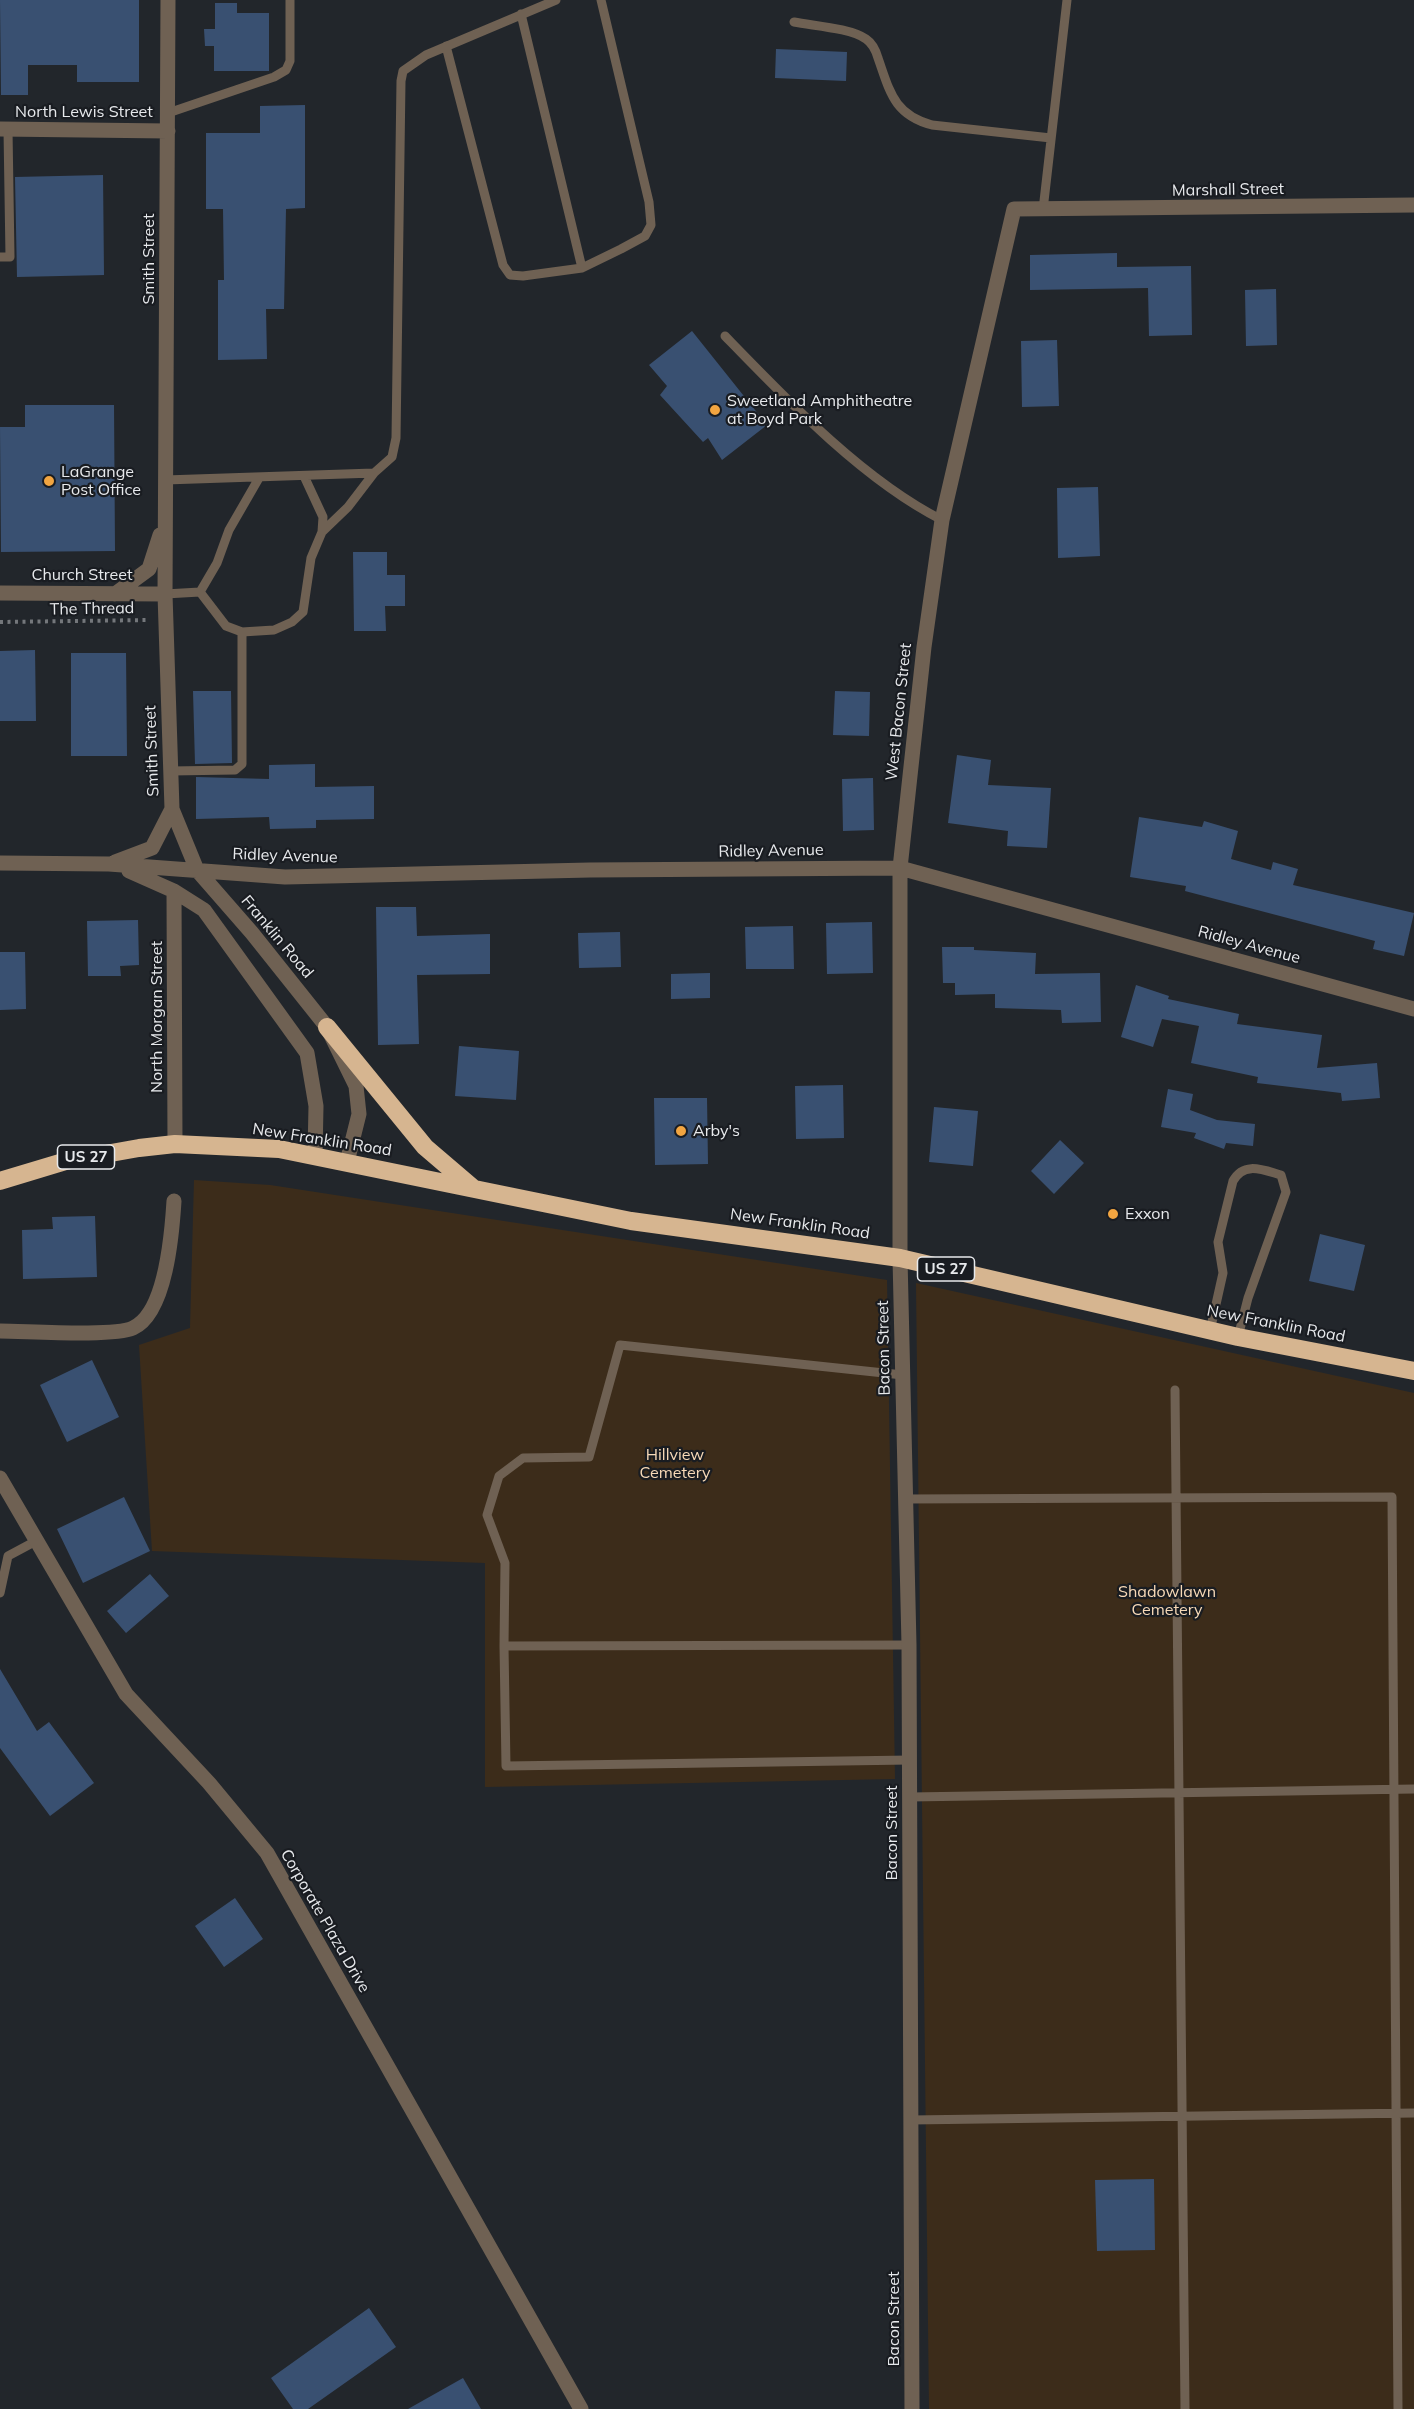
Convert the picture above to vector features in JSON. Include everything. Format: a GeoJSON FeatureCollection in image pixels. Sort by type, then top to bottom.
{"type":"FeatureCollection","features":[{"type":"Feature","properties":{"kind":"highway"},"geometry":{"type":"LineString","coordinates":[[327,1027],[425,1147],[474,1189]]}},
{"type":"Feature","properties":{"kind":"highway","name":"New Franklin Road"},"geometry":{"type":"LineString","coordinates":[[175,1144],[279,1149],[631,1221],[900,1258],[1210,1331],[1414,1371]]}},
{"type":"Feature","properties":{"kind":"highway","name":"US 27"},"geometry":{"type":"LineString","coordinates":[[0,1181],[75,1159],[175,1144]]}},
{"type":"Feature","properties":{"kind":"street","name":"Smith Street"},"geometry":{"type":"LineString","coordinates":[[168,0],[165,619],[172,809],[196,870]]}},
{"type":"Feature","properties":{"kind":"street","name":"North Lewis Street"},"geometry":{"type":"LineString","coordinates":[[4,129],[168,131]]}},
{"type":"Feature","properties":{"kind":"street","name":"Marshall Street"},"geometry":{"type":"LineString","coordinates":[[1043,210],[1414,206]]}},
{"type":"Feature","properties":{"kind":"street","name":"West Bacon Street"},"geometry":{"type":"LineString","coordinates":[[900,1258],[900,868],[924,647],[942,520],[1014,209],[1043,210]]}},
{"type":"Feature","properties":{"kind":"street","name":"Smith Street"},"geometry":{"type":"LineString","coordinates":[[115,594],[149,569],[165,518]]}},
{"type":"Feature","properties":{"kind":"street","name":"Church Street"},"geometry":{"type":"LineString","coordinates":[[0,593],[165,594]]}},
{"type":"Feature","properties":{"kind":"street","name":"Ridley Avenue"},"geometry":{"type":"LineString","coordinates":[[109,864],[152,848],[172,809]]}},
{"type":"Feature","properties":{"kind":"street","name":"Ridley Avenue"},"geometry":{"type":"LineString","coordinates":[[0,863],[109,864],[285,877],[590,870],[900,868],[1414,1009]]}},
{"type":"Feature","properties":{"kind":"street","name":"Ridley Avenue"},"geometry":{"type":"LineString","coordinates":[[109,864],[147,877],[174,891]]}},
{"type":"Feature","properties":{"kind":"street","name":"Franklin Road"},"geometry":{"type":"LineString","coordinates":[[196,870],[252,933],[327,1027],[356,1086],[359,1113],[347,1162]]}},
{"type":"Feature","properties":{"kind":"street"},"geometry":{"type":"LineString","coordinates":[[174,891],[204,910],[307,1053],[316,1106],[315,1155]]}},
{"type":"Feature","properties":{"kind":"street","name":"North Morgan Street"},"geometry":{"type":"LineString","coordinates":[[174,891],[175,1144]]}},
{"type":"Feature","properties":{"kind":"street"},"geometry":{"type":"LineString","coordinates":[[0,1331],[103,1332],[133,1328],[151,1310],[160,1290],[169,1258],[174,1202]]}},
{"type":"Feature","properties":{"kind":"street","name":"Bacon Street"},"geometry":{"type":"LineString","coordinates":[[900,1258],[909,1645],[912,2409]]}},
{"type":"Feature","properties":{"kind":"street","name":"Corporate Plaza Drive"},"geometry":{"type":"LineString","coordinates":[[0,1478],[126,1694],[209,1783],[267,1853],[581,2409]]}},
{"type":"Feature","properties":{"kind":"lane"},"geometry":{"type":"LineString","coordinates":[[168,114],[274,77],[286,70],[290,61],[290,0]]}},
{"type":"Feature","properties":{"kind":"lane"},"geometry":{"type":"LineString","coordinates":[[322,532],[348,507],[374,473],[392,457],[396,438],[401,81],[404,71],[414,61],[446,46],[556,0]]}},
{"type":"Feature","properties":{"kind":"lane"},"geometry":{"type":"LineString","coordinates":[[446,46],[503,265],[510,275],[523,276],[582,268],[645,236],[651,225],[649,202],[601,0]]}},
{"type":"Feature","properties":{"kind":"lane"},"geometry":{"type":"LineString","coordinates":[[1043,210],[1067,0]]}},
{"type":"Feature","properties":{"kind":"lane"},"geometry":{"type":"LineString","coordinates":[[521,15],[582,268]]}},
{"type":"Feature","properties":{"kind":"lane"},"geometry":{"type":"LineString","coordinates":[[794,22],[856,34],[868,39],[875,50],[892,96],[900,109],[916,121],[932,125],[1051,138]]}},
{"type":"Feature","properties":{"kind":"lane"},"geometry":{"type":"LineString","coordinates":[[0,257],[10,257],[4,129]]}},
{"type":"Feature","properties":{"kind":"lane"},"geometry":{"type":"LineString","coordinates":[[724,336],[780,393],[888,488],[942,520]]}},
{"type":"Feature","properties":{"kind":"lane"},"geometry":{"type":"LineString","coordinates":[[165,480],[374,473]]}},
{"type":"Feature","properties":{"kind":"lane"},"geometry":{"type":"LineString","coordinates":[[200,592],[226,626],[242,632],[274,630],[292,622],[303,612],[311,558],[322,532],[323,517],[304,476]]}},
{"type":"Feature","properties":{"kind":"lane"},"geometry":{"type":"LineString","coordinates":[[200,592],[216,563],[229,530],[259,478]]}},
{"type":"Feature","properties":{"kind":"lane"},"geometry":{"type":"LineString","coordinates":[[165,594],[200,592]]}},
{"type":"Feature","properties":{"kind":"lane"},"geometry":{"type":"LineString","coordinates":[[171,771],[236,770],[243,764],[242,632]]}},
{"type":"Feature","properties":{"kind":"lane"},"geometry":{"type":"LineString","coordinates":[[1210,1331],[1222,1273],[1218,1242],[1233,1182],[1238,1173],[1244,1169],[1264,1170],[1281,1175],[1286,1192],[1248,1298],[1238,1337]]}},
{"type":"Feature","properties":{"kind":"lane"},"geometry":{"type":"LineString","coordinates":[[903,1375],[621,1345],[589,1456],[523,1458],[499,1476],[487,1515],[506,1563],[504,1646],[506,1766],[910,1760]]}},
{"type":"Feature","properties":{"kind":"lane"},"geometry":{"type":"LineString","coordinates":[[1175,1390],[1185,2409]]}},
{"type":"Feature","properties":{"kind":"lane"},"geometry":{"type":"LineString","coordinates":[[906,1499],[1392,1497],[1398,2409]]}},
{"type":"Feature","properties":{"kind":"lane"},"geometry":{"type":"LineString","coordinates":[[0,1593],[4,1554],[36,1541]]}},
{"type":"Feature","properties":{"kind":"lane"},"geometry":{"type":"LineString","coordinates":[[504,1646],[909,1645]]}},
{"type":"Feature","properties":{"kind":"lane"},"geometry":{"type":"LineString","coordinates":[[910,1797],[1414,1789]]}},
{"type":"Feature","properties":{"kind":"lane"},"geometry":{"type":"LineString","coordinates":[[911,2120],[1414,2113]]}},
{"type":"Feature","properties":{"kind":"path","name":"The Thread"},"geometry":{"type":"LineString","coordinates":[[0,622],[165,619]]}},
{"type":"Feature","properties":{"kind":"green space","name":"Hillview Cemetery"},"geometry":{"type":"Polygon","coordinates":[[[194,1180],[270,1185],[887,1280],[895,1779],[485,1787],[485,1563],[152,1551],[139,1345],[190,1328],[194,1180]]]}},
{"type":"Feature","properties":{"kind":"green space","name":"Shadowlawn Cemetery"},"geometry":{"type":"Polygon","coordinates":[[[916,1283],[1414,1393],[1414,2409],[929,2409],[916,1283]]]}},
{"type":"Feature","properties":{"kind":"building"},"geometry":{"type":"Polygon","coordinates":[[[0,0],[139,0],[139,82],[77,82],[77,65],[28,65],[28,95],[1,95],[0,0]]]}},
{"type":"Feature","properties":{"kind":"building"},"geometry":{"type":"Polygon","coordinates":[[[215,3],[237,3],[237,13],[269,13],[269,71],[214,71],[214,46],[205,46],[204,29],[215,29],[215,3]]]}},
{"type":"Feature","properties":{"kind":"building"},"geometry":{"type":"Polygon","coordinates":[[[776,49],[847,52],[846,81],[775,78],[776,49]]]}},
{"type":"Feature","properties":{"kind":"building"},"geometry":{"type":"Polygon","coordinates":[[[305,105],[305,208],[286,209],[284,309],[266,309],[267,359],[218,360],[218,280],[224,280],[223,209],[206,209],[206,133],[260,133],[260,106],[305,105]]]}},
{"type":"Feature","properties":{"kind":"building"},"geometry":{"type":"Polygon","coordinates":[[[103,175],[104,275],[17,277],[15,177],[103,175]]]}},
{"type":"Feature","properties":{"kind":"building"},"geometry":{"type":"Polygon","coordinates":[[[1117,253],[1117,267],[1191,266],[1192,335],[1149,336],[1148,288],[1030,290],[1030,255],[1117,253]]]}},
{"type":"Feature","properties":{"kind":"building"},"geometry":{"type":"Polygon","coordinates":[[[1276,289],[1277,345],[1246,346],[1245,290],[1276,289]]]}},
{"type":"Feature","properties":{"kind":"building","name":"Sweetland Amphitheatre at Boyd Park"},"geometry":{"type":"Polygon","coordinates":[[[692,331],[767,425],[722,460],[708,438],[703,442],[660,395],[667,386],[649,365],[692,331]]]}},
{"type":"Feature","properties":{"kind":"building"},"geometry":{"type":"Polygon","coordinates":[[[1057,340],[1059,406],[1022,407],[1021,341],[1057,340]]]}},
{"type":"Feature","properties":{"kind":"building"},"geometry":{"type":"Polygon","coordinates":[[[25,405],[114,405],[115,551],[1,552],[0,427],[25,427],[25,405]]]}},
{"type":"Feature","properties":{"kind":"building"},"geometry":{"type":"Polygon","coordinates":[[[1098,487],[1100,556],[1058,558],[1057,488],[1098,487]]]}},
{"type":"Feature","properties":{"kind":"building"},"geometry":{"type":"Polygon","coordinates":[[[353,552],[387,552],[387,575],[405,575],[405,606],[385,606],[386,631],[354,631],[353,552]]]}},
{"type":"Feature","properties":{"kind":"building"},"geometry":{"type":"Polygon","coordinates":[[[35,650],[36,721],[0,721],[0,651],[35,650]]]}},
{"type":"Feature","properties":{"kind":"building"},"geometry":{"type":"Polygon","coordinates":[[[71,653],[126,653],[127,756],[71,756],[71,653]]]}},
{"type":"Feature","properties":{"kind":"building"},"geometry":{"type":"Polygon","coordinates":[[[193,691],[231,691],[232,763],[195,764],[193,691]]]}},
{"type":"Feature","properties":{"kind":"building"},"geometry":{"type":"Polygon","coordinates":[[[835,691],[870,692],[869,736],[833,735],[835,691]]]}},
{"type":"Feature","properties":{"kind":"building"},"geometry":{"type":"Polygon","coordinates":[[[957,755],[991,760],[988,785],[1051,788],[1047,848],[1007,846],[1008,831],[948,823],[957,755]]]}},
{"type":"Feature","properties":{"kind":"building"},"geometry":{"type":"Polygon","coordinates":[[[315,764],[315,787],[374,786],[374,819],[316,820],[316,828],[270,829],[269,817],[196,819],[196,777],[269,779],[269,765],[315,764]]]}},
{"type":"Feature","properties":{"kind":"building"},"geometry":{"type":"Polygon","coordinates":[[[873,778],[874,830],[843,831],[842,779],[873,778]]]}},
{"type":"Feature","properties":{"kind":"building"},"geometry":{"type":"Polygon","coordinates":[[[1139,817],[1202,827],[1204,821],[1238,831],[1231,859],[1271,870],[1273,862],[1298,869],[1293,885],[1414,913],[1404,956],[1373,949],[1375,941],[1185,891],[1186,886],[1130,877],[1139,817]]]}},
{"type":"Feature","properties":{"kind":"building"},"geometry":{"type":"Polygon","coordinates":[[[376,907],[416,907],[417,936],[490,934],[490,974],[417,975],[419,1044],[378,1045],[376,907]]]}},
{"type":"Feature","properties":{"kind":"building"},"geometry":{"type":"Polygon","coordinates":[[[138,920],[139,965],[120,966],[121,976],[88,976],[87,921],[138,920]]]}},
{"type":"Feature","properties":{"kind":"building"},"geometry":{"type":"Polygon","coordinates":[[[872,922],[873,973],[827,974],[826,923],[872,922]]]}},
{"type":"Feature","properties":{"kind":"building"},"geometry":{"type":"Polygon","coordinates":[[[793,926],[794,969],[746,969],[745,927],[793,926]]]}},
{"type":"Feature","properties":{"kind":"building"},"geometry":{"type":"Polygon","coordinates":[[[620,932],[621,967],[579,968],[578,933],[620,932]]]}},
{"type":"Feature","properties":{"kind":"building"},"geometry":{"type":"Polygon","coordinates":[[[942,947],[974,947],[974,950],[1036,953],[1035,974],[1100,973],[1101,1022],[1062,1023],[1061,1010],[995,1008],[995,994],[955,995],[955,983],[943,983],[942,947]]]}},
{"type":"Feature","properties":{"kind":"building"},"geometry":{"type":"Polygon","coordinates":[[[0,952],[25,952],[26,1009],[0,1010],[0,952]]]}},
{"type":"Feature","properties":{"kind":"building"},"geometry":{"type":"Polygon","coordinates":[[[710,973],[710,998],[671,999],[671,974],[710,973]]]}},
{"type":"Feature","properties":{"kind":"building"},"geometry":{"type":"Polygon","coordinates":[[[1136,985],[1169,996],[1168,999],[1239,1014],[1237,1024],[1322,1035],[1317,1068],[1377,1063],[1380,1098],[1342,1101],[1341,1093],[1257,1083],[1258,1077],[1191,1063],[1199,1026],[1162,1019],[1153,1047],[1121,1037],[1136,985]]]}},
{"type":"Feature","properties":{"kind":"building"},"geometry":{"type":"Polygon","coordinates":[[[459,1046],[519,1051],[516,1100],[455,1096],[459,1046]]]}},
{"type":"Feature","properties":{"kind":"building"},"geometry":{"type":"Polygon","coordinates":[[[843,1085],[844,1138],[796,1139],[795,1086],[843,1085]]]}},
{"type":"Feature","properties":{"kind":"building"},"geometry":{"type":"Polygon","coordinates":[[[1168,1089],[1193,1094],[1190,1110],[1217,1120],[1255,1124],[1253,1146],[1226,1143],[1224,1149],[1194,1138],[1196,1133],[1161,1127],[1168,1089]]]}},
{"type":"Feature","properties":{"kind":"building","name":"Arby's"},"geometry":{"type":"Polygon","coordinates":[[[654,1098],[707,1098],[708,1164],[655,1165],[654,1098]]]}},
{"type":"Feature","properties":{"kind":"building"},"geometry":{"type":"Polygon","coordinates":[[[934,1107],[978,1111],[973,1166],[929,1162],[934,1107]]]}},
{"type":"Feature","properties":{"kind":"building"},"geometry":{"type":"Polygon","coordinates":[[[1060,1140],[1084,1163],[1054,1194],[1031,1171],[1060,1140]]]}},
{"type":"Feature","properties":{"kind":"building"},"geometry":{"type":"Polygon","coordinates":[[[95,1216],[97,1277],[23,1279],[22,1230],[53,1229],[52,1217],[95,1216]]]}},
{"type":"Feature","properties":{"kind":"building"},"geometry":{"type":"Polygon","coordinates":[[[1320,1234],[1365,1245],[1354,1291],[1309,1281],[1320,1234]]]}},
{"type":"Feature","properties":{"kind":"building"},"geometry":{"type":"Polygon","coordinates":[[[92,1360],[119,1417],[67,1442],[40,1385],[92,1360]]]}},
{"type":"Feature","properties":{"kind":"building"},"geometry":{"type":"Polygon","coordinates":[[[124,1497],[150,1551],[83,1583],[57,1529],[124,1497]]]}},
{"type":"Feature","properties":{"kind":"building"},"geometry":{"type":"Polygon","coordinates":[[[150,1574],[169,1596],[126,1633],[107,1611],[150,1574]]]}},
{"type":"Feature","properties":{"kind":"building"},"geometry":{"type":"Polygon","coordinates":[[[0,1669],[37,1731],[49,1722],[94,1783],[50,1816],[0,1748],[0,1669]]]}},
{"type":"Feature","properties":{"kind":"building"},"geometry":{"type":"Polygon","coordinates":[[[235,1898],[263,1939],[224,1967],[195,1926],[235,1898]]]}},
{"type":"Feature","properties":{"kind":"building"},"geometry":{"type":"Polygon","coordinates":[[[1154,2179],[1155,2250],[1097,2251],[1095,2180],[1154,2179]]]}},
{"type":"Feature","properties":{"kind":"building"},"geometry":{"type":"Polygon","coordinates":[[[369,2308],[396,2347],[308,2409],[293,2409],[271,2378],[369,2308]]]}},
{"type":"Feature","properties":{"kind":"building"},"geometry":{"type":"Polygon","coordinates":[[[463,2378],[481,2409],[408,2409],[463,2378]]]}},
{"type":"Feature","properties":{"kind":"place","name":"Sweetland Amphitheatre at Boyd Park"},"geometry":{"type":"Point","coordinates":[715,410]}},
{"type":"Feature","properties":{"kind":"place","name":"LaGrange Post Office"},"geometry":{"type":"Point","coordinates":[49,481]}},
{"type":"Feature","properties":{"kind":"place","name":"Arby's"},"geometry":{"type":"Point","coordinates":[681,1131]}},
{"type":"Feature","properties":{"kind":"place","name":"Exxon"},"geometry":{"type":"Point","coordinates":[1113,1214]}}]}
